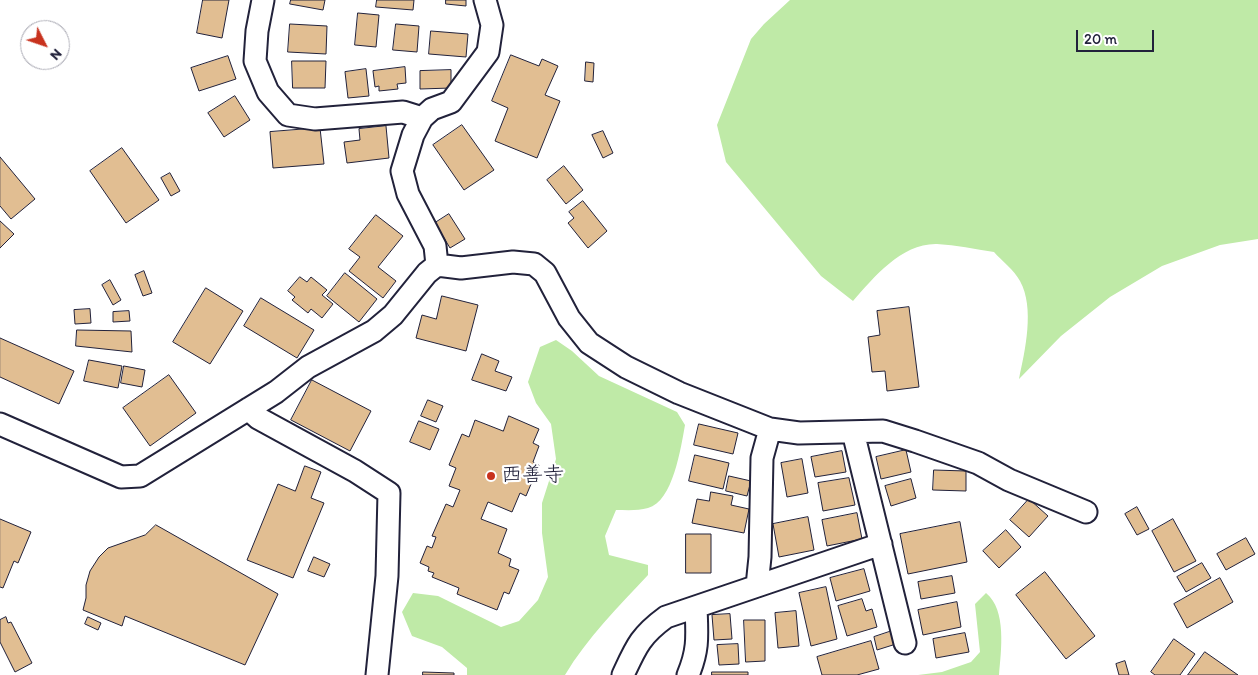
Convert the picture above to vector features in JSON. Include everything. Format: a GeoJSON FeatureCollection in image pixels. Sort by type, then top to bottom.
{"type":"FeatureCollection","features":[{"type":"Feature","properties":{"kind":"street"},"geometry":{"type":"LineString","coordinates":[[263,0],[257,31],[255,61],[268,92],[288,115],[315,119],[403,112],[422,118]]}},
{"type":"Feature","properties":{"kind":"street"},"geometry":{"type":"LineString","coordinates":[[437,265],[435,246],[408,194],[402,171],[413,135],[422,118],[432,109],[451,102],[488,52],[492,25],[485,0]]}},
{"type":"Feature","properties":{"kind":"street"},"geometry":{"type":"LineString","coordinates":[[0,424],[121,477],[140,476],[276,392],[308,368],[374,331],[393,315],[427,273],[437,265],[461,268],[513,262],[534,264],[545,273],[569,318],[589,343],[626,367],[679,393],[770,429],[799,433],[883,431],[915,440],[978,463],[1009,480],[1086,512]]}},
{"type":"Feature","properties":{"kind":"street"},"geometry":{"type":"LineString","coordinates":[[248,409],[258,418],[355,471],[389,493],[387,576],[377,675]]}},
{"type":"Feature","properties":{"kind":"street"},"geometry":{"type":"LineString","coordinates":[[757,586],[760,557],[762,458],[770,429]]}},
{"type":"Feature","properties":{"kind":"street"},"geometry":{"type":"LineString","coordinates":[[853,432],[905,643]]}},
{"type":"Feature","properties":{"kind":"street"},"geometry":{"type":"LineString","coordinates":[[623,675],[636,645],[652,627],[666,617],[881,544]]}},
{"type":"Feature","properties":{"kind":"street"},"geometry":{"type":"LineString","coordinates":[[688,675],[695,658],[698,642],[696,607]]}},
{"type":"Feature","properties":{"kind":"green space"},"geometry":{"type":"Polygon","coordinates":[[[790,0],[1258,0],[1258,239],[1220,245],[1162,266],[1110,297],[1061,336],[1019,379],[1024,356],[1028,316],[1025,292],[1011,269],[994,252],[937,244],[924,245],[912,249],[890,263],[853,301],[821,276],[726,162],[717,125],[751,39],[790,0]]]}},
{"type":"Feature","properties":{"kind":"green space"},"geometry":{"type":"Polygon","coordinates":[[[556,340],[572,351],[599,376],[677,412],[685,425],[674,473],[664,496],[657,504],[648,508],[616,510],[605,536],[609,555],[648,565],[648,575],[593,635],[565,675],[467,675],[467,668],[442,647],[412,636],[402,612],[413,593],[438,596],[501,627],[519,621],[538,600],[548,577],[542,533],[542,503],[556,459],[551,424],[536,403],[528,382],[540,347],[556,340]]]}},
{"type":"Feature","properties":{"kind":"green space"},"geometry":{"type":"Polygon","coordinates":[[[986,593],[993,600],[1000,620],[999,675],[918,675],[942,672],[971,662],[980,652],[975,604],[986,593]]]}},
{"type":"Feature","properties":{"kind":"building"},"geometry":{"type":"Polygon","coordinates":[[[203,0],[229,0],[222,38],[197,33],[203,0]]]}},
{"type":"Feature","properties":{"kind":"building"},"geometry":{"type":"Polygon","coordinates":[[[291,0],[325,0],[323,10],[290,4],[291,0]]]}},
{"type":"Feature","properties":{"kind":"building"},"geometry":{"type":"Polygon","coordinates":[[[377,0],[414,0],[413,10],[376,7],[377,0]]]}},
{"type":"Feature","properties":{"kind":"building"},"geometry":{"type":"Polygon","coordinates":[[[446,0],[466,0],[466,6],[446,4],[446,0]]]}},
{"type":"Feature","properties":{"kind":"building"},"geometry":{"type":"Polygon","coordinates":[[[358,13],[379,15],[376,47],[355,45],[358,13]]]}},
{"type":"Feature","properties":{"kind":"building"},"geometry":{"type":"Polygon","coordinates":[[[290,24],[327,26],[326,54],[288,52],[290,24]]]}},
{"type":"Feature","properties":{"kind":"building"},"geometry":{"type":"Polygon","coordinates":[[[396,24],[419,26],[417,52],[393,50],[396,24]]]}},
{"type":"Feature","properties":{"kind":"building"},"geometry":{"type":"Polygon","coordinates":[[[431,31],[468,34],[466,57],[429,54],[431,31]]]}},
{"type":"Feature","properties":{"kind":"building"},"geometry":{"type":"Polygon","coordinates":[[[511,55],[539,66],[542,59],[558,66],[545,95],[560,101],[537,158],[495,141],[508,108],[492,101],[511,55]]]}},
{"type":"Feature","properties":{"kind":"building"},"geometry":{"type":"Polygon","coordinates":[[[228,56],[236,79],[199,91],[191,68],[228,56]]]}},
{"type":"Feature","properties":{"kind":"building"},"geometry":{"type":"Polygon","coordinates":[[[292,61],[326,61],[325,88],[293,88],[292,61]]]}},
{"type":"Feature","properties":{"kind":"building"},"geometry":{"type":"Polygon","coordinates":[[[586,62],[594,63],[593,82],[585,81],[586,62]]]}},
{"type":"Feature","properties":{"kind":"building"},"geometry":{"type":"Polygon","coordinates":[[[405,67],[406,83],[397,84],[398,89],[379,91],[379,86],[375,87],[373,71],[405,67]]]}},
{"type":"Feature","properties":{"kind":"building"},"geometry":{"type":"Polygon","coordinates":[[[366,69],[369,96],[348,98],[345,72],[366,69]]]}},
{"type":"Feature","properties":{"kind":"building"},"geometry":{"type":"Polygon","coordinates":[[[451,70],[451,88],[420,89],[420,71],[451,70]]]}},
{"type":"Feature","properties":{"kind":"building"},"geometry":{"type":"Polygon","coordinates":[[[235,96],[250,120],[224,137],[208,113],[235,96]]]}},
{"type":"Feature","properties":{"kind":"building"},"geometry":{"type":"Polygon","coordinates":[[[462,125],[494,170],[464,190],[433,145],[462,125]]]}},
{"type":"Feature","properties":{"kind":"building"},"geometry":{"type":"Polygon","coordinates":[[[386,126],[389,158],[347,163],[344,142],[360,140],[359,129],[386,126]]]}},
{"type":"Feature","properties":{"kind":"building"},"geometry":{"type":"Polygon","coordinates":[[[320,128],[324,164],[273,168],[270,132],[320,128]]]}},
{"type":"Feature","properties":{"kind":"building"},"geometry":{"type":"Polygon","coordinates":[[[603,131],[613,153],[603,158],[592,135],[603,131]]]}},
{"type":"Feature","properties":{"kind":"building"},"geometry":{"type":"Polygon","coordinates":[[[122,148],[159,200],[126,223],[90,171],[122,148]]]}},
{"type":"Feature","properties":{"kind":"building"},"geometry":{"type":"Polygon","coordinates":[[[0,157],[35,199],[11,219],[0,206],[0,157]]]}},
{"type":"Feature","properties":{"kind":"building"},"geometry":{"type":"Polygon","coordinates":[[[564,166],[583,190],[566,204],[547,180],[564,166]]]}},
{"type":"Feature","properties":{"kind":"building"},"geometry":{"type":"Polygon","coordinates":[[[170,173],[180,191],[171,196],[161,178],[170,173]]]}},
{"type":"Feature","properties":{"kind":"building"},"geometry":{"type":"Polygon","coordinates":[[[583,201],[607,231],[588,248],[568,223],[574,218],[569,212],[583,201]]]}},
{"type":"Feature","properties":{"kind":"building"},"geometry":{"type":"Polygon","coordinates":[[[449,214],[465,239],[450,248],[435,223],[449,214]]]}},
{"type":"Feature","properties":{"kind":"building"},"geometry":{"type":"Polygon","coordinates":[[[376,215],[403,236],[378,267],[396,281],[383,298],[349,271],[360,257],[349,249],[376,215]]]}},
{"type":"Feature","properties":{"kind":"building"},"geometry":{"type":"Polygon","coordinates":[[[0,221],[14,234],[0,248],[0,221]]]}},
{"type":"Feature","properties":{"kind":"building"},"geometry":{"type":"Polygon","coordinates":[[[144,271],[152,293],[143,296],[135,275],[144,271]]]}},
{"type":"Feature","properties":{"kind":"building"},"geometry":{"type":"Polygon","coordinates":[[[345,273],[377,299],[359,322],[327,296],[345,273]]]}},
{"type":"Feature","properties":{"kind":"building"},"geometry":{"type":"Polygon","coordinates":[[[300,277],[307,282],[311,277],[327,290],[322,295],[333,304],[322,318],[311,309],[308,313],[292,300],[295,297],[288,291],[300,277]]]}},
{"type":"Feature","properties":{"kind":"building"},"geometry":{"type":"Polygon","coordinates":[[[110,280],[121,300],[113,305],[102,285],[110,280]]]}},
{"type":"Feature","properties":{"kind":"building"},"geometry":{"type":"Polygon","coordinates":[[[206,288],[243,311],[210,364],[173,342],[206,288]]]}},
{"type":"Feature","properties":{"kind":"building"},"geometry":{"type":"Polygon","coordinates":[[[442,296],[478,305],[466,351],[416,338],[422,315],[436,319],[442,296]]]}},
{"type":"Feature","properties":{"kind":"building"},"geometry":{"type":"Polygon","coordinates":[[[261,298],[314,330],[297,358],[244,326],[261,298]]]}},
{"type":"Feature","properties":{"kind":"building"},"geometry":{"type":"Polygon","coordinates":[[[909,307],[919,387],[887,391],[885,371],[872,372],[868,337],[880,335],[877,311],[909,307]]]}},
{"type":"Feature","properties":{"kind":"building"},"geometry":{"type":"Polygon","coordinates":[[[90,309],[91,323],[75,324],[74,310],[90,309]]]}},
{"type":"Feature","properties":{"kind":"building"},"geometry":{"type":"Polygon","coordinates":[[[129,311],[130,321],[113,322],[113,312],[129,311]]]}},
{"type":"Feature","properties":{"kind":"building"},"geometry":{"type":"Polygon","coordinates":[[[77,330],[131,331],[132,352],[76,346],[77,330]]]}},
{"type":"Feature","properties":{"kind":"building"},"geometry":{"type":"Polygon","coordinates":[[[0,338],[74,371],[59,404],[0,377],[0,338]]]}},
{"type":"Feature","properties":{"kind":"building"},"geometry":{"type":"Polygon","coordinates":[[[482,354],[499,361],[495,371],[512,377],[506,391],[472,380],[482,354]]]}},
{"type":"Feature","properties":{"kind":"building"},"geometry":{"type":"Polygon","coordinates":[[[89,360],[122,366],[118,388],[84,381],[89,360]]]}},
{"type":"Feature","properties":{"kind":"building"},"geometry":{"type":"Polygon","coordinates":[[[124,366],[145,370],[142,387],[121,383],[124,366]]]}},
{"type":"Feature","properties":{"kind":"building"},"geometry":{"type":"Polygon","coordinates":[[[169,375],[196,413],[150,446],[123,408],[169,375]]]}},
{"type":"Feature","properties":{"kind":"building"},"geometry":{"type":"Polygon","coordinates":[[[312,380],[371,411],[350,451],[291,420],[312,380]]]}},
{"type":"Feature","properties":{"kind":"building"},"geometry":{"type":"Polygon","coordinates":[[[428,400],[443,406],[436,422],[421,416],[428,400]]]}},
{"type":"Feature","properties":{"kind":"building"},"geometry":{"type":"Polygon","coordinates":[[[509,416],[539,429],[533,443],[539,446],[533,462],[539,465],[526,496],[520,493],[512,512],[488,502],[481,519],[507,529],[498,553],[511,559],[509,566],[519,570],[509,594],[504,592],[497,610],[457,594],[459,588],[432,577],[434,573],[428,571],[429,567],[420,563],[427,546],[432,548],[436,537],[432,536],[446,504],[453,507],[460,490],[449,486],[456,468],[449,465],[462,434],[469,437],[475,420],[503,431],[509,416]]]}},
{"type":"Feature","properties":{"kind":"building"},"geometry":{"type":"Polygon","coordinates":[[[419,421],[439,429],[430,450],[410,442],[419,421]]]}},
{"type":"Feature","properties":{"kind":"building"},"geometry":{"type":"Polygon","coordinates":[[[699,424],[738,433],[733,454],[694,445],[699,424]]]}},
{"type":"Feature","properties":{"kind":"building"},"geometry":{"type":"Polygon","coordinates":[[[906,450],[911,472],[881,479],[876,457],[906,450]]]}},
{"type":"Feature","properties":{"kind":"building"},"geometry":{"type":"Polygon","coordinates":[[[842,451],[846,472],[815,477],[811,457],[842,451]]]}},
{"type":"Feature","properties":{"kind":"building"},"geometry":{"type":"Polygon","coordinates":[[[695,455],[729,463],[723,489],[689,481],[695,455]]]}},
{"type":"Feature","properties":{"kind":"building"},"geometry":{"type":"Polygon","coordinates":[[[802,459],[808,493],[787,497],[781,463],[802,459]]]}},
{"type":"Feature","properties":{"kind":"building"},"geometry":{"type":"Polygon","coordinates":[[[305,466],[321,472],[311,498],[324,503],[293,578],[247,560],[278,484],[295,491],[305,466]]]}},
{"type":"Feature","properties":{"kind":"building"},"geometry":{"type":"Polygon","coordinates":[[[934,470],[966,471],[966,491],[933,490],[934,470]]]}},
{"type":"Feature","properties":{"kind":"building"},"geometry":{"type":"Polygon","coordinates":[[[729,476],[751,481],[747,496],[726,491],[729,476]]]}},
{"type":"Feature","properties":{"kind":"building"},"geometry":{"type":"Polygon","coordinates":[[[849,478],[855,505],[823,511],[818,483],[849,478]]]}},
{"type":"Feature","properties":{"kind":"building"},"geometry":{"type":"Polygon","coordinates":[[[911,479],[916,498],[891,506],[885,486],[911,479]]]}},
{"type":"Feature","properties":{"kind":"building"},"geometry":{"type":"Polygon","coordinates":[[[711,492],[733,496],[731,505],[749,509],[744,533],[692,523],[697,499],[709,501],[711,492]]]}},
{"type":"Feature","properties":{"kind":"building"},"geometry":{"type":"Polygon","coordinates":[[[1029,499],[1048,516],[1029,537],[1010,520],[1029,499]]]}},
{"type":"Feature","properties":{"kind":"building"},"geometry":{"type":"Polygon","coordinates":[[[1137,507],[1149,529],[1137,535],[1125,514],[1137,507]]]}},
{"type":"Feature","properties":{"kind":"building"},"geometry":{"type":"Polygon","coordinates":[[[857,513],[862,539],[827,546],[822,520],[857,513]]]}},
{"type":"Feature","properties":{"kind":"building"},"geometry":{"type":"Polygon","coordinates":[[[808,517],[814,550],[779,557],[773,524],[808,517]]]}},
{"type":"Feature","properties":{"kind":"building"},"geometry":{"type":"Polygon","coordinates":[[[0,519],[31,532],[18,563],[14,561],[3,588],[0,587],[0,519]]]}},
{"type":"Feature","properties":{"kind":"building"},"geometry":{"type":"Polygon","coordinates":[[[1173,519],[1196,561],[1174,572],[1152,531],[1173,519]]]}},
{"type":"Feature","properties":{"kind":"building"},"geometry":{"type":"Polygon","coordinates":[[[960,522],[967,562],[908,574],[900,534],[960,522]]]}},
{"type":"Feature","properties":{"kind":"building"},"geometry":{"type":"Polygon","coordinates":[[[156,525],[278,594],[245,665],[125,616],[122,626],[83,610],[90,571],[99,557],[108,548],[145,535],[156,525]]]}},
{"type":"Feature","properties":{"kind":"building"},"geometry":{"type":"Polygon","coordinates":[[[1006,530],[1021,547],[999,568],[983,551],[1006,530]]]}},
{"type":"Feature","properties":{"kind":"building"},"geometry":{"type":"Polygon","coordinates":[[[686,534],[711,534],[711,573],[686,573],[686,534]]]}},
{"type":"Feature","properties":{"kind":"building"},"geometry":{"type":"Polygon","coordinates":[[[1246,538],[1255,554],[1226,570],[1217,554],[1246,538]]]}},
{"type":"Feature","properties":{"kind":"building"},"geometry":{"type":"Polygon","coordinates":[[[314,557],[330,564],[324,577],[308,571],[314,557]]]}},
{"type":"Feature","properties":{"kind":"building"},"geometry":{"type":"Polygon","coordinates":[[[1202,563],[1211,578],[1186,592],[1177,577],[1202,563]]]}},
{"type":"Feature","properties":{"kind":"building"},"geometry":{"type":"Polygon","coordinates":[[[864,569],[870,591],[836,601],[830,578],[864,569]]]}},
{"type":"Feature","properties":{"kind":"building"},"geometry":{"type":"Polygon","coordinates":[[[1045,572],[1095,636],[1066,659],[1016,595],[1045,572]]]}},
{"type":"Feature","properties":{"kind":"building"},"geometry":{"type":"Polygon","coordinates":[[[952,576],[955,593],[921,599],[918,582],[952,576]]]}},
{"type":"Feature","properties":{"kind":"building"},"geometry":{"type":"Polygon","coordinates":[[[1220,578],[1233,602],[1187,628],[1174,604],[1220,578]]]}},
{"type":"Feature","properties":{"kind":"building"},"geometry":{"type":"Polygon","coordinates":[[[826,587],[837,639],[811,646],[799,593],[826,587]]]}},
{"type":"Feature","properties":{"kind":"building"},"geometry":{"type":"Polygon","coordinates":[[[862,599],[866,611],[872,609],[877,627],[847,636],[838,606],[862,599]]]}},
{"type":"Feature","properties":{"kind":"building"},"geometry":{"type":"Polygon","coordinates":[[[957,602],[961,627],[923,635],[918,610],[957,602]]]}},
{"type":"Feature","properties":{"kind":"building"},"geometry":{"type":"Polygon","coordinates":[[[796,611],[799,646],[778,648],[775,613],[796,611]]]}},
{"type":"Feature","properties":{"kind":"building"},"geometry":{"type":"Polygon","coordinates":[[[730,614],[732,639],[714,640],[712,615],[730,614]]]}},
{"type":"Feature","properties":{"kind":"building"},"geometry":{"type":"Polygon","coordinates":[[[6,617],[8,623],[11,622],[32,663],[15,672],[0,642],[0,620],[6,617]]]}},
{"type":"Feature","properties":{"kind":"building"},"geometry":{"type":"Polygon","coordinates":[[[88,617],[101,623],[98,630],[85,624],[88,617]]]}},
{"type":"Feature","properties":{"kind":"building"},"geometry":{"type":"Polygon","coordinates":[[[744,620],[765,620],[765,661],[746,662],[744,620]]]}},
{"type":"Feature","properties":{"kind":"building"},"geometry":{"type":"Polygon","coordinates":[[[892,631],[896,644],[877,650],[874,637],[892,631]]]}},
{"type":"Feature","properties":{"kind":"building"},"geometry":{"type":"Polygon","coordinates":[[[965,633],[969,652],[936,658],[933,639],[965,633]]]}},
{"type":"Feature","properties":{"kind":"building"},"geometry":{"type":"Polygon","coordinates":[[[1174,639],[1195,654],[1180,675],[1155,675],[1151,672],[1174,639]]]}},
{"type":"Feature","properties":{"kind":"building"},"geometry":{"type":"Polygon","coordinates":[[[871,641],[879,669],[857,675],[822,675],[817,657],[871,641]]]}},
{"type":"Feature","properties":{"kind":"building"},"geometry":{"type":"Polygon","coordinates":[[[738,644],[739,664],[719,665],[717,645],[738,644]]]}},
{"type":"Feature","properties":{"kind":"building"},"geometry":{"type":"Polygon","coordinates":[[[1205,652],[1238,675],[1188,675],[1205,652]]]}},
{"type":"Feature","properties":{"kind":"building"},"geometry":{"type":"Polygon","coordinates":[[[1125,661],[1129,675],[1119,675],[1116,664],[1125,661]]]}},
{"type":"Feature","properties":{"kind":"building"},"geometry":{"type":"Polygon","coordinates":[[[423,672],[454,673],[454,675],[423,675],[423,672]]]}},
{"type":"Feature","properties":{"kind":"building"},"geometry":{"type":"Polygon","coordinates":[[[712,672],[748,672],[748,675],[712,675],[712,672]]]}},
{"type":"Feature","properties":{"kind":"place","name":"西善寺"},"geometry":{"type":"Point","coordinates":[491,476]}}]}
